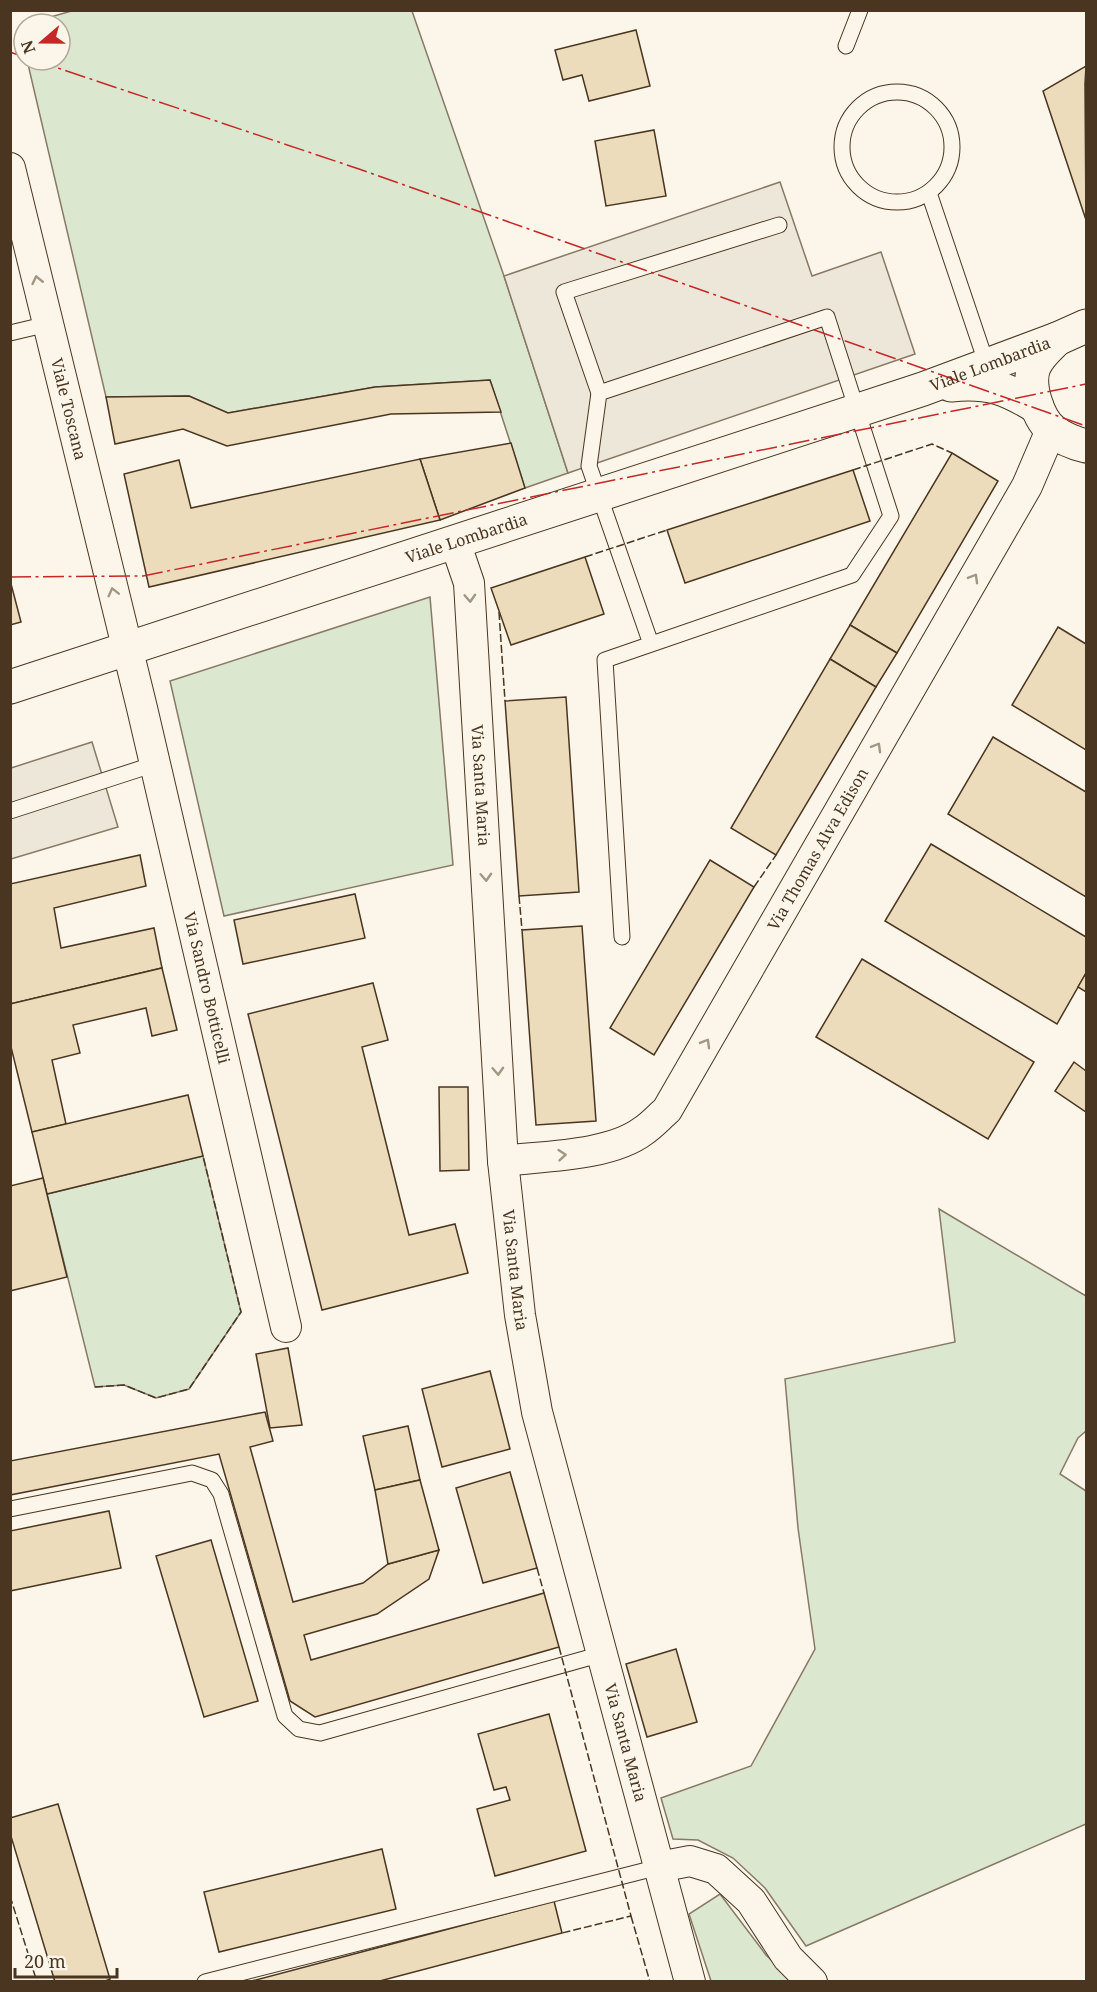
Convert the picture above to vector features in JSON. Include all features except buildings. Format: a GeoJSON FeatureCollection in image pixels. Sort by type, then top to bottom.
{"type":"FeatureCollection","features":[{"type":"Feature","properties":{"kind":"street","name":"Viale Toscana"},"geometry":{"type":"LineString","coordinates":[[10,168],[127,649]]}},
{"type":"Feature","properties":{"kind":"street","name":"Viale Lombardia"},"geometry":{"type":"LineString","coordinates":[[10,687],[923,389],[1086,326]]}},
{"type":"Feature","properties":{"kind":"street","name":"Viale Lombardia"},"geometry":{"type":"LineString","coordinates":[[1044,418],[1031,390],[1032,369],[1039,356],[1057,339]]}},
{"type":"Feature","properties":{"kind":"street","name":"Viale Lombardia"},"geometry":{"type":"LineString","coordinates":[[923,389],[989,384],[1011,391],[1072,442],[1086,446]]}},
{"type":"Feature","properties":{"kind":"street","name":"Via Thomas Alva Edison"},"geometry":{"type":"LineString","coordinates":[[504,1161],[574,1154],[611,1146],[642,1132],[667,1110],[1027,486],[1044,418]]}},
{"type":"Feature","properties":{"kind":"street","name":"Via Santa Maria"},"geometry":{"type":"LineString","coordinates":[[455,542],[469,583],[504,1161],[520,1315],[537,1412],[690,1982]]}},
{"type":"Feature","properties":{"kind":"street","name":"Via Sandro Botticelli"},"geometry":{"type":"LineString","coordinates":[[127,649],[286,1327]]}},
{"type":"Feature","properties":{"kind":"street"},"geometry":{"type":"LineString","coordinates":[[659,1867],[690,1861],[716,1869],[751,1900],[788,1958],[812,1982]]}},
{"type":"Feature","properties":{"kind":"lane"},"geometry":{"type":"LineString","coordinates":[[846,46],[860,10]]}},
{"type":"Feature","properties":{"kind":"lane"},"geometry":{"type":"LineString","coordinates":[[902,92],[920,97],[938,110],[948,126],[952,144],[950,164],[943,179],[929,193],[911,201],[892,203],[874,198],[854,183],[844,167],[841,148],[844,128],[854,111],[864,102],[882,93],[902,92]]}},
{"type":"Feature","properties":{"kind":"lane"},"geometry":{"type":"LineString","coordinates":[[929,193],[987,365]]}},
{"type":"Feature","properties":{"kind":"lane"},"geometry":{"type":"LineString","coordinates":[[651,644],[589,466],[599,393],[564,292],[779,225]]}},
{"type":"Feature","properties":{"kind":"lane"},"geometry":{"type":"LineString","coordinates":[[599,393],[827,317],[891,516],[852,574],[605,660],[621,937]]}},
{"type":"Feature","properties":{"kind":"lane"},"geometry":{"type":"LineString","coordinates":[[10,333],[48,324]]}},
{"type":"Feature","properties":{"kind":"lane"},"geometry":{"type":"LineString","coordinates":[[10,811],[155,764]]}},
{"type":"Feature","properties":{"kind":"lane"},"geometry":{"type":"LineString","coordinates":[[10,1509],[192,1473],[212,1480],[220,1494],[285,1716],[299,1729],[320,1733],[602,1654]]}},
{"type":"Feature","properties":{"kind":"lane"},"geometry":{"type":"LineString","coordinates":[[205,1982],[659,1867]]}},
{"type":"Feature","properties":{"kind":"green space"},"geometry":{"type":"Polygon","coordinates":[[[75,10],[412,11],[504,276],[568,473],[525,488],[490,380],[375,387],[228,413],[189,396],[106,397],[30,72],[72,72],[72,12],[68,12],[75,10]]]}},
{"type":"Feature","properties":{"kind":"green space"},"geometry":{"type":"Polygon","coordinates":[[[430,597],[453,865],[224,916],[170,681],[430,597]]]}},
{"type":"Feature","properties":{"kind":"green space"},"geometry":{"type":"Polygon","coordinates":[[[203,1156],[241,1312],[189,1389],[156,1398],[124,1385],[95,1387],[47,1194],[203,1156]]]}},
{"type":"Feature","properties":{"kind":"green space"},"geometry":{"type":"Polygon","coordinates":[[[939,1209],[1086,1296],[1086,1431],[1078,1438],[1060,1474],[1086,1491],[1086,1824],[806,1946],[765,1888],[733,1858],[698,1840],[673,1839],[661,1798],[751,1766],[815,1649],[798,1528],[785,1379],[955,1342],[939,1209]]]}},
{"type":"Feature","properties":{"kind":"green space"},"geometry":{"type":"Polygon","coordinates":[[[720,1894],[766,1955],[793,1981],[711,1981],[689,1914],[720,1894]]]}},
{"type":"Feature","properties":{"kind":"shaded area"},"geometry":{"type":"Polygon","coordinates":[[[780,182],[812,276],[881,252],[915,354],[568,473],[504,276],[780,182]]]}},
{"type":"Feature","properties":{"kind":"shaded area"},"geometry":{"type":"Polygon","coordinates":[[[92,742],[118,827],[11,859],[11,768],[92,742]]]}},
{"type":"Feature","properties":{"kind":"fence"},"geometry":{"type":"LineString","coordinates":[[853,470],[932,444],[952,453]]}},
{"type":"Feature","properties":{"kind":"fence"},"geometry":{"type":"LineString","coordinates":[[585,557],[667,530]]}},
{"type":"Feature","properties":{"kind":"fence"},"geometry":{"type":"LineString","coordinates":[[499,612],[505,701]]}},
{"type":"Feature","properties":{"kind":"fence"},"geometry":{"type":"LineString","coordinates":[[754,887],[776,855]]}},
{"type":"Feature","properties":{"kind":"fence"},"geometry":{"type":"LineString","coordinates":[[519,896],[522,930]]}},
{"type":"Feature","properties":{"kind":"fence"},"geometry":{"type":"LineString","coordinates":[[95,1387],[124,1385],[156,1398],[189,1389],[241,1312],[203,1156]]}},
{"type":"Feature","properties":{"kind":"fence"},"geometry":{"type":"LineString","coordinates":[[537,1568],[544,1593]]}},
{"type":"Feature","properties":{"kind":"fence"},"geometry":{"type":"LineString","coordinates":[[559,1647],[631,1916],[562,1933]]}},
{"type":"Feature","properties":{"kind":"fence"},"geometry":{"type":"LineString","coordinates":[[10,1896],[37,1982]]}},
{"type":"Feature","properties":{"kind":"fence"},"geometry":{"type":"LineString","coordinates":[[631,1916],[650,1982]]}},
{"type":"Feature","properties":{"kind":"power"},"geometry":{"type":"LineString","coordinates":[[70,72],[359,169],[1086,426]]}},
{"type":"Feature","properties":{"kind":"power"},"geometry":{"type":"LineString","coordinates":[[10,577],[143,576],[1086,384]]}}]}
